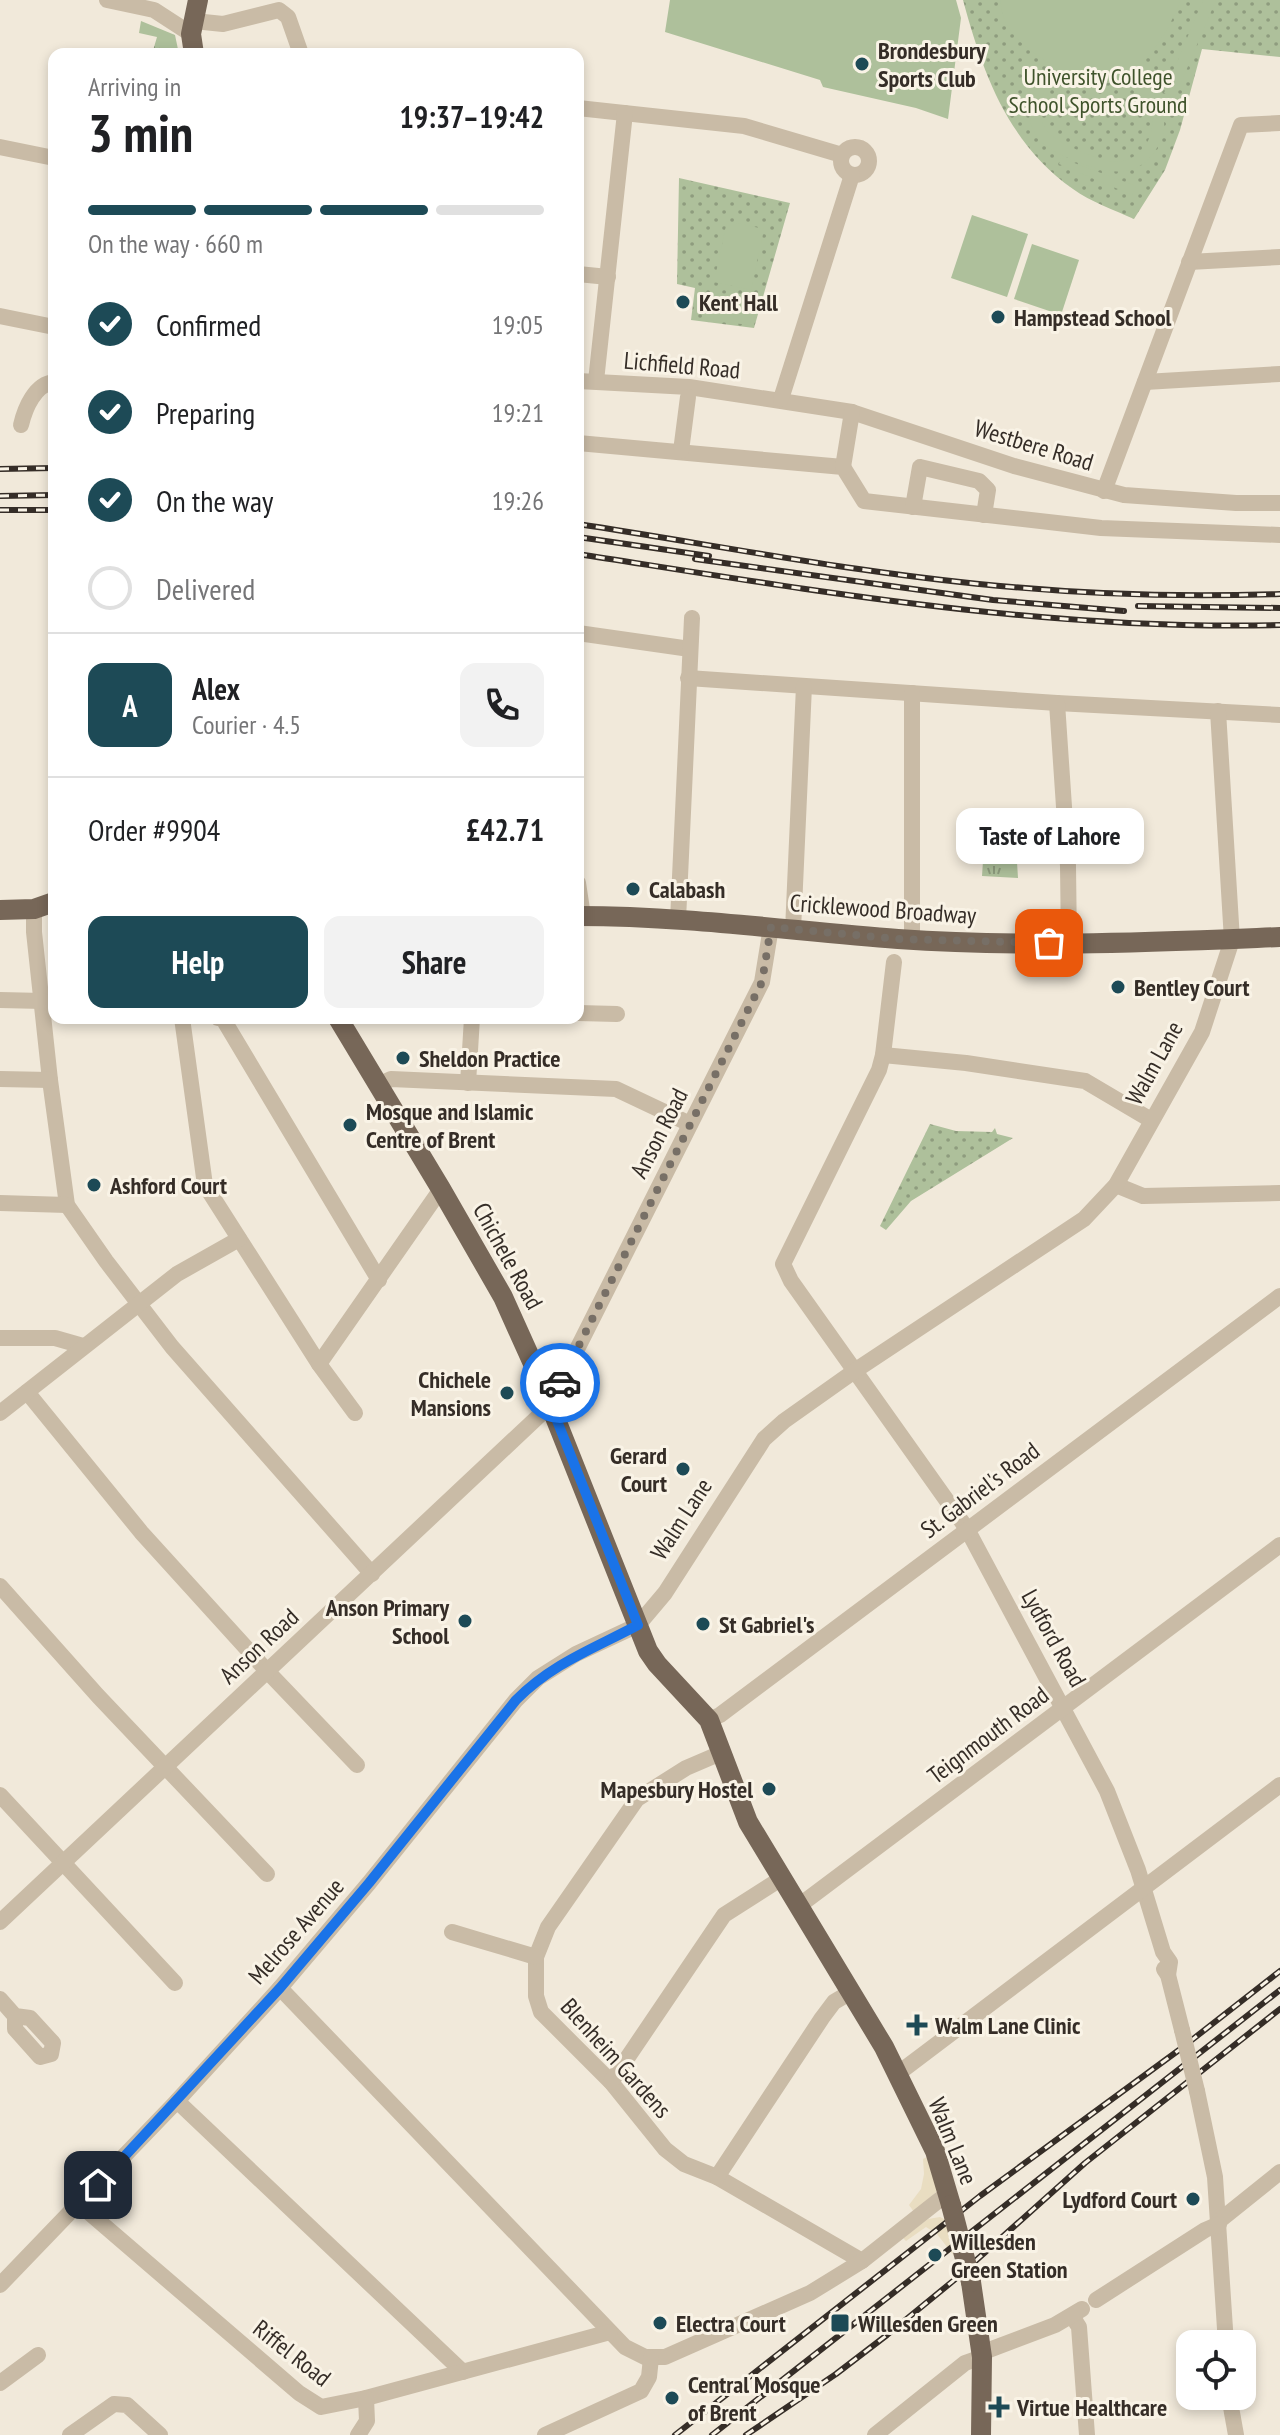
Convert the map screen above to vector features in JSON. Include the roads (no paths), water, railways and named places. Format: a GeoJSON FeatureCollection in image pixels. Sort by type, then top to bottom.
{"type":"FeatureCollection","features":[{"type":"Feature","properties":{"kind":"main road"},"geometry":{"type":"LineString","coordinates":[[0,910],[34,909],[48,904]]}},
{"type":"Feature","properties":{"kind":"main road"},"geometry":{"type":"LineString","coordinates":[[34,909],[48,914]]}},
{"type":"Feature","properties":{"kind":"main road","name":"Cricklewood Broadway"},"geometry":{"type":"LineString","coordinates":[[584,916],[678,920],[912,939],[1069,944],[1280,937]]}},
{"type":"Feature","properties":{"kind":"main road","name":"Chichele Road"},"geometry":{"type":"LineString","coordinates":[[342,1024],[503,1297],[548,1400],[638,1625]]}},
{"type":"Feature","properties":{"kind":"main road","name":"Walm Lane"},"geometry":{"type":"LineString","coordinates":[[638,1625],[657,1664],[709,1720],[748,1822],[884,2047],[935,2151],[971,2282],[982,2355],[981,2435]]}},
{"type":"Feature","properties":{"kind":"street"},"geometry":{"type":"LineString","coordinates":[[107,0],[154,10],[194,27],[223,24],[279,10],[288,17],[299,48]]}},
{"type":"Feature","properties":{"kind":"street"},"geometry":{"type":"LineString","coordinates":[[584,109],[744,126],[842,155]]}},
{"type":"Feature","properties":{"kind":"street"},"geometry":{"type":"LineString","coordinates":[[596,381],[625,113]]}},
{"type":"Feature","properties":{"kind":"street"},"geometry":{"type":"LineString","coordinates":[[1104,491],[1241,125],[1280,123]]}},
{"type":"Feature","properties":{"kind":"street"},"geometry":{"type":"LineString","coordinates":[[842,155],[853,146],[866,152],[869,161],[866,170],[852,175]]}},
{"type":"Feature","properties":{"kind":"street"},"geometry":{"type":"LineString","coordinates":[[0,147],[48,157]]}},
{"type":"Feature","properties":{"kind":"street"},"geometry":{"type":"LineString","coordinates":[[842,155],[842,167],[852,175]]}},
{"type":"Feature","properties":{"kind":"street"},"geometry":{"type":"LineString","coordinates":[[781,399],[852,175]]}},
{"type":"Feature","properties":{"kind":"street"},"geometry":{"type":"LineString","coordinates":[[1189,262],[1280,257]]}},
{"type":"Feature","properties":{"kind":"street"},"geometry":{"type":"LineString","coordinates":[[584,275],[608,277]]}},
{"type":"Feature","properties":{"kind":"street"},"geometry":{"type":"LineString","coordinates":[[0,316],[48,326]]}},
{"type":"Feature","properties":{"kind":"street"},"geometry":{"type":"LineString","coordinates":[[1145,382],[1280,374]]}},
{"type":"Feature","properties":{"kind":"street","name":"Lichfield Road"},"geometry":{"type":"LineString","coordinates":[[584,381],[689,387],[781,399]]}},
{"type":"Feature","properties":{"kind":"street"},"geometry":{"type":"LineString","coordinates":[[21,425],[28,402],[48,383]]}},
{"type":"Feature","properties":{"kind":"street"},"geometry":{"type":"LineString","coordinates":[[681,451],[688,397]]}},
{"type":"Feature","properties":{"kind":"street","name":"Westbere Road"},"geometry":{"type":"LineString","coordinates":[[781,399],[874,417],[1014,466],[1104,491],[1207,501],[1280,503]]}},
{"type":"Feature","properties":{"kind":"street"},"geometry":{"type":"LineString","coordinates":[[852,412],[843,467],[864,501],[1101,528],[1280,535]]}},
{"type":"Feature","properties":{"kind":"street"},"geometry":{"type":"LineString","coordinates":[[584,443],[843,467]]}},
{"type":"Feature","properties":{"kind":"street"},"geometry":{"type":"LineString","coordinates":[[913,507],[920,467],[979,481],[988,490],[984,515]]}},
{"type":"Feature","properties":{"kind":"street"},"geometry":{"type":"LineString","coordinates":[[1203,532],[1207,501]]}},
{"type":"Feature","properties":{"kind":"street"},"geometry":{"type":"LineString","coordinates":[[678,920],[692,618]]}},
{"type":"Feature","properties":{"kind":"street"},"geometry":{"type":"LineString","coordinates":[[584,634],[690,649]]}},
{"type":"Feature","properties":{"kind":"street"},"geometry":{"type":"LineString","coordinates":[[688,678],[1280,715]]}},
{"type":"Feature","properties":{"kind":"street"},"geometry":{"type":"LineString","coordinates":[[793,930],[804,686]]}},
{"type":"Feature","properties":{"kind":"street"},"geometry":{"type":"LineString","coordinates":[[912,693],[912,939]]}},
{"type":"Feature","properties":{"kind":"street"},"geometry":{"type":"LineString","coordinates":[[1057,703],[1068,866],[1069,944]]}},
{"type":"Feature","properties":{"kind":"street"},"geometry":{"type":"LineString","coordinates":[[1218,711],[1232,940]]}},
{"type":"Feature","properties":{"kind":"street"},"geometry":{"type":"LineString","coordinates":[[34,909],[50,1080],[67,1205],[172,1347],[372,1574]]}},
{"type":"Feature","properties":{"kind":"street","name":"Anson Road"},"geometry":{"type":"LineString","coordinates":[[0,1922],[542,1413],[558,1387],[764,976],[771,927]]}},
{"type":"Feature","properties":{"kind":"street","name":"Walm Lane"},"geometry":{"type":"LineString","coordinates":[[638,1625],[665,1593],[764,1439],[784,1421],[856,1370],[1084,1219],[1116,1185],[1202,1032],[1232,940]]}},
{"type":"Feature","properties":{"kind":"street"},"geometry":{"type":"LineString","coordinates":[[894,962],[883,1055],[966,1063],[1085,1081],[1151,1120]]}},
{"type":"Feature","properties":{"kind":"street"},"geometry":{"type":"LineString","coordinates":[[0,1000],[43,1001]]}},
{"type":"Feature","properties":{"kind":"street"},"geometry":{"type":"LineString","coordinates":[[584,1013],[617,1014]]}},
{"type":"Feature","properties":{"kind":"street"},"geometry":{"type":"LineString","coordinates":[[183,1024],[205,1185],[319,1364],[355,1413]]}},
{"type":"Feature","properties":{"kind":"street"},"geometry":{"type":"LineString","coordinates":[[226,1024],[379,1280]]}},
{"type":"Feature","properties":{"kind":"street"},"geometry":{"type":"LineString","coordinates":[[468,1083],[472,1024]]}},
{"type":"Feature","properties":{"kind":"street","name":"Lydford Road"},"geometry":{"type":"LineString","coordinates":[[883,1055],[879,1070],[783,1264],[791,1281],[967,1529],[1107,1791],[1163,1952],[1161,1964],[1168,1975],[1197,2091],[1215,2177],[1225,2330]]}},
{"type":"Feature","properties":{"kind":"street"},"geometry":{"type":"LineString","coordinates":[[0,1079],[50,1080]]}},
{"type":"Feature","properties":{"kind":"street"},"geometry":{"type":"LineString","coordinates":[[378,1085],[391,1079],[616,1089],[690,1124]]}},
{"type":"Feature","properties":{"kind":"street"},"geometry":{"type":"LineString","coordinates":[[1116,1185],[1143,1196],[1280,1193]]}},
{"type":"Feature","properties":{"kind":"street"},"geometry":{"type":"LineString","coordinates":[[319,1364],[441,1189]]}},
{"type":"Feature","properties":{"kind":"street"},"geometry":{"type":"LineString","coordinates":[[0,1203],[67,1205]]}},
{"type":"Feature","properties":{"kind":"street"},"geometry":{"type":"LineString","coordinates":[[0,1413],[177,1274],[239,1239]]}},
{"type":"Feature","properties":{"kind":"street","name":"St. Gabriel's Road"},"geometry":{"type":"LineString","coordinates":[[709,1720],[720,1715],[1280,1296]]}},
{"type":"Feature","properties":{"kind":"street"},"geometry":{"type":"LineString","coordinates":[[0,1338],[55,1338],[83,1346]]}},
{"type":"Feature","properties":{"kind":"street"},"geometry":{"type":"LineString","coordinates":[[27,1392],[141,1532],[357,1765]]}},
{"type":"Feature","properties":{"kind":"street","name":"Teignmouth Road"},"geometry":{"type":"LineString","coordinates":[[800,1905],[1280,1545]]}},
{"type":"Feature","properties":{"kind":"street"},"geometry":{"type":"LineString","coordinates":[[0,1586],[31,1623],[267,1874]]}},
{"type":"Feature","properties":{"kind":"street","name":"Melrose Avenue"},"geometry":{"type":"LineString","coordinates":[[0,2285],[177,2101],[280,1988],[516,1700],[538,1678],[576,1654],[638,1625]]}},
{"type":"Feature","properties":{"kind":"street","name":"Blenheim Gardens"},"geometry":{"type":"LineString","coordinates":[[721,1753],[686,1768],[637,1799],[548,1927],[536,1957],[536,1996],[541,2012],[611,2082],[665,2149],[684,2164],[717,2177],[862,2261]]}},
{"type":"Feature","properties":{"kind":"street"},"geometry":{"type":"LineString","coordinates":[[896,2075],[1280,1785]]}},
{"type":"Feature","properties":{"kind":"street"},"geometry":{"type":"LineString","coordinates":[[0,1795],[175,1983]]}},
{"type":"Feature","properties":{"kind":"street"},"geometry":{"type":"LineString","coordinates":[[611,2082],[724,1915],[782,1878]]}},
{"type":"Feature","properties":{"kind":"street"},"geometry":{"type":"LineString","coordinates":[[452,1932],[536,1957]]}},
{"type":"Feature","properties":{"kind":"street"},"geometry":{"type":"LineString","coordinates":[[280,1988],[610,2332],[630,2350],[651,2358],[665,2357],[691,2348],[810,2293],[862,2261],[950,2199]]}},
{"type":"Feature","properties":{"kind":"street"},"geometry":{"type":"LineString","coordinates":[[717,2177],[822,2018],[834,2002],[851,1992]]}},
{"type":"Feature","properties":{"kind":"street"},"geometry":{"type":"LineString","coordinates":[[0,1999],[15,2016]]}},
{"type":"Feature","properties":{"kind":"street"},"geometry":{"type":"LineString","coordinates":[[177,2101],[463,2372]]}},
{"type":"Feature","properties":{"kind":"street"},"geometry":{"type":"LineString","coordinates":[[875,2435],[965,2363],[1029,2336],[1083,2308],[1219,2222],[1280,2172]]}},
{"type":"Feature","properties":{"kind":"street","name":"Riffel Road"},"geometry":{"type":"LineString","coordinates":[[79,2204],[310,2402],[321,2407],[366,2398],[610,2332]]}},
{"type":"Feature","properties":{"kind":"street"},"geometry":{"type":"LineString","coordinates":[[1083,2308],[1079,2327],[1087,2435]]}},
{"type":"Feature","properties":{"kind":"street"},"geometry":{"type":"LineString","coordinates":[[0,2383],[38,2355]]}},
{"type":"Feature","properties":{"kind":"street"},"geometry":{"type":"LineString","coordinates":[[545,2435],[641,2391],[649,2377],[651,2358]]}},
{"type":"Feature","properties":{"kind":"street"},"geometry":{"type":"LineString","coordinates":[[358,2435],[367,2421],[366,2398]]}},
{"type":"Feature","properties":{"kind":"street"},"geometry":{"type":"LineString","coordinates":[[70,2435],[114,2404],[127,2405],[160,2435]]}},
{"type":"Feature","properties":{"kind":"street"},"geometry":{"type":"LineString","coordinates":[[1232,2410],[1236,2435]]}},
{"type":"Feature","properties":{"kind":"railway"},"geometry":{"type":"LineString","coordinates":[[0,469],[48,468]]}},
{"type":"Feature","properties":{"kind":"railway"},"geometry":{"type":"LineString","coordinates":[[0,496],[48,495]]}},
{"type":"Feature","properties":{"kind":"railway"},"geometry":{"type":"LineString","coordinates":[[0,510],[48,510]]}},
{"type":"Feature","properties":{"kind":"railway"},"geometry":{"type":"LineString","coordinates":[[584,525],[849,568],[958,582],[1112,594],[1280,594]]}},
{"type":"Feature","properties":{"kind":"railway"},"geometry":{"type":"LineString","coordinates":[[584,538],[709,556]]}},
{"type":"Feature","properties":{"kind":"railway"},"geometry":{"type":"LineString","coordinates":[[584,555],[840,594],[1015,615],[1103,622],[1280,625]]}},
{"type":"Feature","properties":{"kind":"railway"},"geometry":{"type":"LineString","coordinates":[[695,559],[993,600],[1124,611]]}},
{"type":"Feature","properties":{"kind":"railway"},"geometry":{"type":"LineString","coordinates":[[1138,606],[1280,608]]}},
{"type":"Feature","properties":{"kind":"railway"},"geometry":{"type":"LineString","coordinates":[[675,2435],[980,2196],[1179,2050],[1280,1971]]}},
{"type":"Feature","properties":{"kind":"railway"},"geometry":{"type":"LineString","coordinates":[[712,2435],[1280,1990]]}},
{"type":"Feature","properties":{"kind":"railway"},"geometry":{"type":"LineString","coordinates":[[746,2435],[887,2335],[953,2281],[1085,2163],[1280,2009]]}},
{"type":"Feature","properties":{"kind":"place","name":"Brondesbury Sports Club"},"geometry":{"type":"Point","coordinates":[862,64]}},
{"type":"Feature","properties":{"kind":"place","name":"Kent Hall"},"geometry":{"type":"Point","coordinates":[683,302]}},
{"type":"Feature","properties":{"kind":"place","name":"Hampstead School"},"geometry":{"type":"Point","coordinates":[998,317]}},
{"type":"Feature","properties":{"kind":"place","name":"Calabash"},"geometry":{"type":"Point","coordinates":[633,889]}},
{"type":"Feature","properties":{"kind":"place","name":"Taste of Lahore"},"geometry":{"type":"Point","coordinates":[1049,943]}},
{"type":"Feature","properties":{"kind":"place","name":"Bentley Court"},"geometry":{"type":"Point","coordinates":[1118,987]}},
{"type":"Feature","properties":{"kind":"place","name":"Sheldon Practice"},"geometry":{"type":"Point","coordinates":[403,1058]}},
{"type":"Feature","properties":{"kind":"place","name":"Mosque and Islamic Centre of Brent"},"geometry":{"type":"Point","coordinates":[350,1125]}},
{"type":"Feature","properties":{"kind":"place","name":"Ashford Court"},"geometry":{"type":"Point","coordinates":[94,1185]}},
{"type":"Feature","properties":{"kind":"place","name":"Chichele Mansions"},"geometry":{"type":"Point","coordinates":[507,1393]}},
{"type":"Feature","properties":{"kind":"place","name":"Gerard Court"},"geometry":{"type":"Point","coordinates":[683,1469]}},
{"type":"Feature","properties":{"kind":"place","name":"Anson Primary School"},"geometry":{"type":"Point","coordinates":[465,1621]}},
{"type":"Feature","properties":{"kind":"place","name":"St Gabriel's"},"geometry":{"type":"Point","coordinates":[703,1624]}},
{"type":"Feature","properties":{"kind":"place","name":"Mapesbury Hostel"},"geometry":{"type":"Point","coordinates":[769,1789]}},
{"type":"Feature","properties":{"kind":"place","name":"Walm Lane Clinic"},"geometry":{"type":"Point","coordinates":[917,2025]}},
{"type":"Feature","properties":{"kind":"place","name":"Lydford Court"},"geometry":{"type":"Point","coordinates":[1193,2199]}},
{"type":"Feature","properties":{"kind":"place","name":"Willesden Green Station"},"geometry":{"type":"Point","coordinates":[935,2255]}},
{"type":"Feature","properties":{"kind":"place","name":"Electra Court"},"geometry":{"type":"Point","coordinates":[660,2323]}},
{"type":"Feature","properties":{"kind":"place","name":"Willesden Green"},"geometry":{"type":"Point","coordinates":[840,2323]}},
{"type":"Feature","properties":{"kind":"place","name":"Central Mosque of Brent"},"geometry":{"type":"Point","coordinates":[672,2398]}},
{"type":"Feature","properties":{"kind":"place","name":"Virtue Healthcare"},"geometry":{"type":"Point","coordinates":[999,2407]}},
{"type":"Feature","properties":{"kind":"park label","name":"University College School Sports Ground"},"geometry":{"type":"Point","coordinates":[1098,90]}}]}
